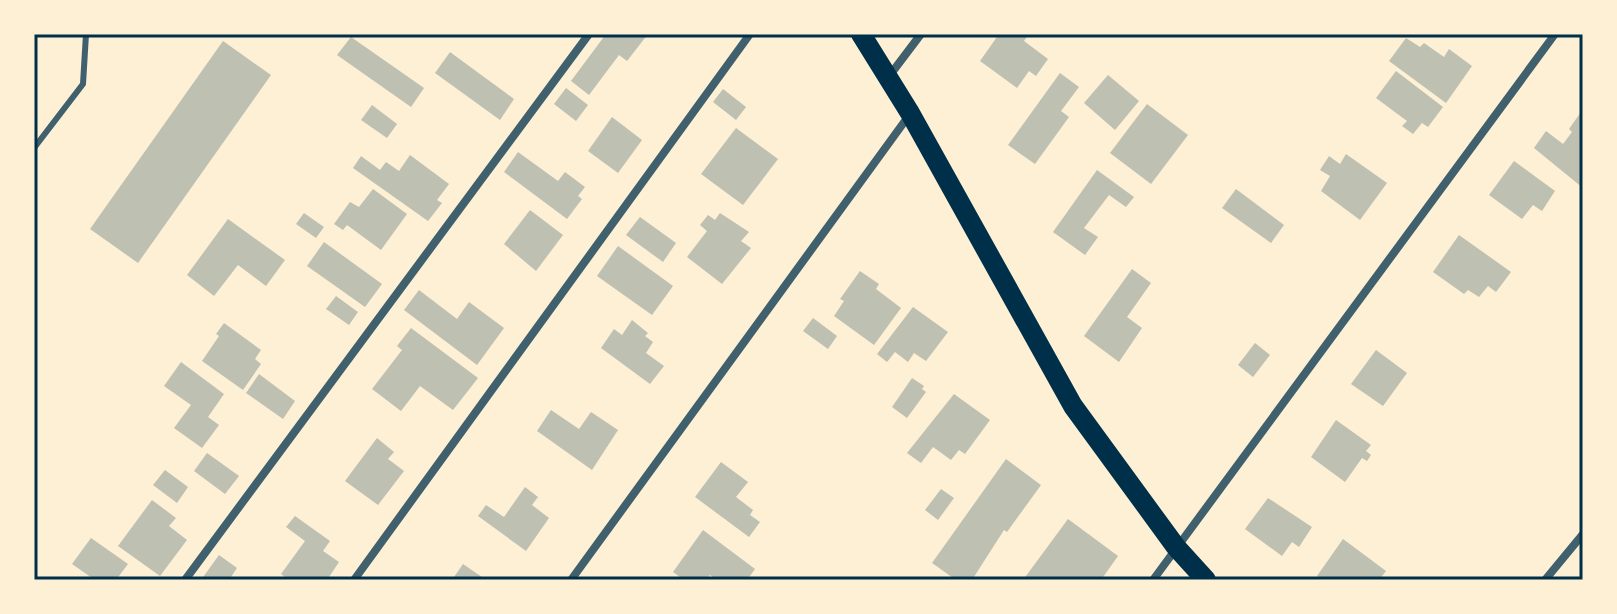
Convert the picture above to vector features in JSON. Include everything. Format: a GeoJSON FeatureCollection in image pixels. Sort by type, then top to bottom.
{"type":"FeatureCollection","features":[{"type":"Feature","properties":{"kind":"main road"},"geometry":{"type":"LineString","coordinates":[[861,34],[910,113],[1073,406],[1176,547],[1206,580]]}},
{"type":"Feature","properties":{"kind":"street"},"geometry":{"type":"LineString","coordinates":[[185,580],[589,34]]}},
{"type":"Feature","properties":{"kind":"street"},"geometry":{"type":"LineString","coordinates":[[354,580],[750,34]]}},
{"type":"Feature","properties":{"kind":"street"},"geometry":{"type":"LineString","coordinates":[[889,77],[921,34]]}},
{"type":"Feature","properties":{"kind":"street"},"geometry":{"type":"LineString","coordinates":[[1153,580],[1555,34]]}},
{"type":"Feature","properties":{"kind":"street"},"geometry":{"type":"LineString","coordinates":[[571,580],[910,113]]}},
{"type":"Feature","properties":{"kind":"street"},"geometry":{"type":"LineString","coordinates":[[1545,580],[1583,534]]}},
{"type":"Feature","properties":{"kind":"lane"},"geometry":{"type":"LineString","coordinates":[[34,148],[83,84],[86,34]]}},
{"type":"Feature","properties":{"kind":"building"},"geometry":{"type":"Polygon","coordinates":[[[606,34],[648,34],[627,61],[619,55],[589,95],[571,81],[606,34]]]}},
{"type":"Feature","properties":{"kind":"building"},"geometry":{"type":"Polygon","coordinates":[[[999,34],[1029,34],[1024,41],[1048,59],[1036,76],[1029,71],[1017,88],[980,61],[999,34]]]}},
{"type":"Feature","properties":{"kind":"building"},"geometry":{"type":"Polygon","coordinates":[[[351,37],[424,88],[411,107],[337,55],[351,37]]]}},
{"type":"Feature","properties":{"kind":"building"},"geometry":{"type":"Polygon","coordinates":[[[1406,38],[1420,47],[1424,43],[1444,57],[1449,49],[1472,66],[1446,103],[1389,61],[1406,38]]]}},
{"type":"Feature","properties":{"kind":"building"},"geometry":{"type":"Polygon","coordinates":[[[223,41],[271,75],[138,263],[90,229],[223,41]]]}},
{"type":"Feature","properties":{"kind":"building"},"geometry":{"type":"Polygon","coordinates":[[[450,52],[514,99],[500,120],[435,73],[450,52]]]}},
{"type":"Feature","properties":{"kind":"building"},"geometry":{"type":"Polygon","coordinates":[[[1396,71],[1443,107],[1428,127],[1422,123],[1413,134],[1402,126],[1407,121],[1376,98],[1396,71]]]}},
{"type":"Feature","properties":{"kind":"building"},"geometry":{"type":"Polygon","coordinates":[[[1060,73],[1079,87],[1061,111],[1069,117],[1035,164],[1008,145],[1060,73]]]}},
{"type":"Feature","properties":{"kind":"building"},"geometry":{"type":"Polygon","coordinates":[[[1108,75],[1139,101],[1115,130],[1084,103],[1108,75]]]}},
{"type":"Feature","properties":{"kind":"building"},"geometry":{"type":"Polygon","coordinates":[[[566,88],[588,105],[576,121],[554,104],[566,88]]]}},
{"type":"Feature","properties":{"kind":"building"},"geometry":{"type":"Polygon","coordinates":[[[723,89],[746,107],[736,120],[713,102],[723,89]]]}},
{"type":"Feature","properties":{"kind":"building"},"geometry":{"type":"Polygon","coordinates":[[[1147,104],[1188,135],[1151,184],[1110,153],[1147,104]]]}},
{"type":"Feature","properties":{"kind":"building"},"geometry":{"type":"Polygon","coordinates":[[[372,105],[397,124],[387,138],[361,120],[372,105]]]}},
{"type":"Feature","properties":{"kind":"building"},"geometry":{"type":"Polygon","coordinates":[[[1581,112],[1583,188],[1534,148],[1546,131],[1563,144],[1581,112]]]}},
{"type":"Feature","properties":{"kind":"building"},"geometry":{"type":"Polygon","coordinates":[[[612,117],[642,140],[618,173],[588,151],[612,117]]]}},
{"type":"Feature","properties":{"kind":"building"},"geometry":{"type":"Polygon","coordinates":[[[736,128],[778,159],[743,205],[701,174],[736,128]]]}},
{"type":"Feature","properties":{"kind":"building"},"geometry":{"type":"Polygon","coordinates":[[[518,152],[558,181],[565,172],[585,187],[578,196],[582,199],[567,219],[504,172],[518,152]]]}},
{"type":"Feature","properties":{"kind":"building"},"geometry":{"type":"Polygon","coordinates":[[[1346,154],[1387,183],[1360,220],[1321,191],[1330,176],[1320,170],[1329,156],[1340,164],[1346,154]]]}},
{"type":"Feature","properties":{"kind":"building"},"geometry":{"type":"Polygon","coordinates":[[[410,155],[449,184],[437,200],[442,203],[428,221],[353,168],[361,156],[380,170],[386,162],[399,171],[410,155]]]}},
{"type":"Feature","properties":{"kind":"building"},"geometry":{"type":"Polygon","coordinates":[[[1514,161],[1555,191],[1542,211],[1533,205],[1522,219],[1489,195],[1514,161]]]}},
{"type":"Feature","properties":{"kind":"building"},"geometry":{"type":"Polygon","coordinates":[[[1097,170],[1134,197],[1126,207],[1109,195],[1084,228],[1098,237],[1085,255],[1053,232],[1097,170]]]}},
{"type":"Feature","properties":{"kind":"building"},"geometry":{"type":"Polygon","coordinates":[[[373,189],[407,214],[381,250],[347,225],[343,230],[334,224],[350,202],[359,207],[373,189]]]}},
{"type":"Feature","properties":{"kind":"building"},"geometry":{"type":"Polygon","coordinates":[[[1236,189],[1284,225],[1271,243],[1222,208],[1236,189]]]}},
{"type":"Feature","properties":{"kind":"building"},"geometry":{"type":"Polygon","coordinates":[[[530,210],[563,235],[536,271],[504,244],[530,210]]]}},
{"type":"Feature","properties":{"kind":"building"},"geometry":{"type":"Polygon","coordinates":[[[304,213],[324,227],[316,238],[296,224],[304,213]]]}},
{"type":"Feature","properties":{"kind":"building"},"geometry":{"type":"Polygon","coordinates":[[[720,213],[749,232],[741,241],[751,248],[722,284],[687,257],[707,231],[700,225],[708,215],[715,220],[720,213]]]}},
{"type":"Feature","properties":{"kind":"building"},"geometry":{"type":"Polygon","coordinates":[[[640,217],[676,243],[663,262],[626,235],[640,217]]]}},
{"type":"Feature","properties":{"kind":"building"},"geometry":{"type":"Polygon","coordinates":[[[228,219],[285,260],[266,286],[238,265],[214,296],[187,275],[228,219]]]}},
{"type":"Feature","properties":{"kind":"building"},"geometry":{"type":"Polygon","coordinates":[[[1459,235],[1511,272],[1496,292],[1488,286],[1479,297],[1468,290],[1464,294],[1433,272],[1459,235]]]}},
{"type":"Feature","properties":{"kind":"building"},"geometry":{"type":"Polygon","coordinates":[[[324,242],[382,284],[365,307],[307,266],[324,242]]]}},
{"type":"Feature","properties":{"kind":"building"},"geometry":{"type":"Polygon","coordinates":[[[618,246],[673,286],[652,315],[597,276],[618,246]]]}},
{"type":"Feature","properties":{"kind":"building"},"geometry":{"type":"Polygon","coordinates":[[[1132,269],[1151,283],[1127,317],[1142,328],[1119,362],[1084,336],[1132,269]]]}},
{"type":"Feature","properties":{"kind":"building"},"geometry":{"type":"Polygon","coordinates":[[[860,271],[879,284],[876,289],[901,308],[874,345],[834,316],[844,301],[840,299],[860,271]]]}},
{"type":"Feature","properties":{"kind":"building"},"geometry":{"type":"Polygon","coordinates":[[[419,290],[457,319],[469,302],[504,328],[477,365],[404,310],[419,290]]]}},
{"type":"Feature","properties":{"kind":"building"},"geometry":{"type":"Polygon","coordinates":[[[336,296],[358,312],[349,325],[326,309],[336,296]]]}},
{"type":"Feature","properties":{"kind":"building"},"geometry":{"type":"Polygon","coordinates":[[[913,307],[948,332],[926,361],[914,353],[908,362],[895,352],[887,362],[877,354],[913,307]]]}},
{"type":"Feature","properties":{"kind":"building"},"geometry":{"type":"Polygon","coordinates":[[[813,318],[837,336],[828,349],[803,331],[813,318]]]}},
{"type":"Feature","properties":{"kind":"building"},"geometry":{"type":"Polygon","coordinates":[[[632,320],[648,333],[645,336],[653,342],[646,353],[664,366],[650,384],[601,348],[614,329],[622,335],[632,320]]]}},
{"type":"Feature","properties":{"kind":"building"},"geometry":{"type":"Polygon","coordinates":[[[224,323],[261,350],[255,359],[261,364],[243,390],[202,361],[224,323]]]}},
{"type":"Feature","properties":{"kind":"building"},"geometry":{"type":"Polygon","coordinates":[[[411,328],[478,378],[453,410],[420,386],[401,411],[372,389],[402,350],[397,346],[411,328]]]}},
{"type":"Feature","properties":{"kind":"building"},"geometry":{"type":"Polygon","coordinates":[[[1255,343],[1270,355],[1253,377],[1238,365],[1255,343]]]}},
{"type":"Feature","properties":{"kind":"building"},"geometry":{"type":"Polygon","coordinates":[[[1376,350],[1407,373],[1383,406],[1351,384],[1376,350]]]}},
{"type":"Feature","properties":{"kind":"building"},"geometry":{"type":"Polygon","coordinates":[[[181,362],[224,394],[208,417],[219,425],[202,448],[174,428],[191,405],[164,386],[181,362]]]}},
{"type":"Feature","properties":{"kind":"building"},"geometry":{"type":"Polygon","coordinates":[[[259,374],[295,401],[283,419],[246,393],[259,374]]]}},
{"type":"Feature","properties":{"kind":"building"},"geometry":{"type":"Polygon","coordinates":[[[912,378],[924,386],[922,389],[926,392],[907,418],[892,407],[912,378]]]}},
{"type":"Feature","properties":{"kind":"building"},"geometry":{"type":"Polygon","coordinates":[[[954,394],[990,420],[965,454],[959,450],[951,460],[933,447],[921,463],[907,453],[954,394]]]}},
{"type":"Feature","properties":{"kind":"building"},"geometry":{"type":"Polygon","coordinates":[[[551,410],[579,429],[591,412],[618,430],[592,470],[537,431],[551,410]]]}},
{"type":"Feature","properties":{"kind":"building"},"geometry":{"type":"Polygon","coordinates":[[[1336,420],[1371,445],[1366,451],[1371,455],[1367,461],[1362,458],[1345,482],[1311,457],[1336,420]]]}},
{"type":"Feature","properties":{"kind":"building"},"geometry":{"type":"Polygon","coordinates":[[[377,438],[394,452],[388,459],[404,471],[378,505],[345,481],[377,438]]]}},
{"type":"Feature","properties":{"kind":"building"},"geometry":{"type":"Polygon","coordinates":[[[207,453],[239,476],[225,494],[194,471],[207,453]]]}},
{"type":"Feature","properties":{"kind":"building"},"geometry":{"type":"Polygon","coordinates":[[[1006,459],[1041,485],[1007,532],[1004,530],[972,580],[956,580],[932,563],[1006,459]]]}},
{"type":"Feature","properties":{"kind":"building"},"geometry":{"type":"Polygon","coordinates":[[[721,462],[748,482],[736,497],[753,510],[750,515],[760,522],[749,537],[695,497],[721,462]]]}},
{"type":"Feature","properties":{"kind":"building"},"geometry":{"type":"Polygon","coordinates":[[[165,470],[188,487],[177,503],[153,485],[165,470]]]}},
{"type":"Feature","properties":{"kind":"building"},"geometry":{"type":"Polygon","coordinates":[[[525,487],[538,497],[532,505],[549,518],[526,551],[478,516],[486,505],[504,517],[525,487]]]}},
{"type":"Feature","properties":{"kind":"building"},"geometry":{"type":"Polygon","coordinates":[[[941,489],[954,498],[938,520],[925,510],[941,489]]]}},
{"type":"Feature","properties":{"kind":"building"},"geometry":{"type":"Polygon","coordinates":[[[1268,498],[1312,527],[1299,547],[1292,542],[1282,556],[1245,529],[1268,498]]]}},
{"type":"Feature","properties":{"kind":"building"},"geometry":{"type":"Polygon","coordinates":[[[152,500],[176,518],[169,526],[187,540],[160,576],[118,546],[152,500]]]}},
{"type":"Feature","properties":{"kind":"building"},"geometry":{"type":"Polygon","coordinates":[[[295,516],[330,541],[323,551],[339,562],[327,580],[289,580],[281,574],[305,541],[286,527],[295,516]]]}},
{"type":"Feature","properties":{"kind":"building"},"geometry":{"type":"Polygon","coordinates":[[[1068,519],[1118,556],[1101,580],[1023,580],[1068,519]]]}},
{"type":"Feature","properties":{"kind":"building"},"geometry":{"type":"Polygon","coordinates":[[[703,530],[755,569],[747,580],[717,580],[710,575],[706,580],[684,580],[673,572],[703,530]]]}},
{"type":"Feature","properties":{"kind":"building"},"geometry":{"type":"Polygon","coordinates":[[[91,538],[128,564],[116,580],[107,577],[105,580],[95,580],[72,564],[91,538]]]}},
{"type":"Feature","properties":{"kind":"building"},"geometry":{"type":"Polygon","coordinates":[[[1343,539],[1386,571],[1379,580],[1323,580],[1317,576],[1343,539]]]}},
{"type":"Feature","properties":{"kind":"building"},"geometry":{"type":"Polygon","coordinates":[[[219,555],[237,568],[229,580],[201,580],[219,555]]]}},
{"type":"Feature","properties":{"kind":"building"},"geometry":{"type":"Polygon","coordinates":[[[463,564],[482,577],[480,580],[452,580],[463,564]]]}}]}
